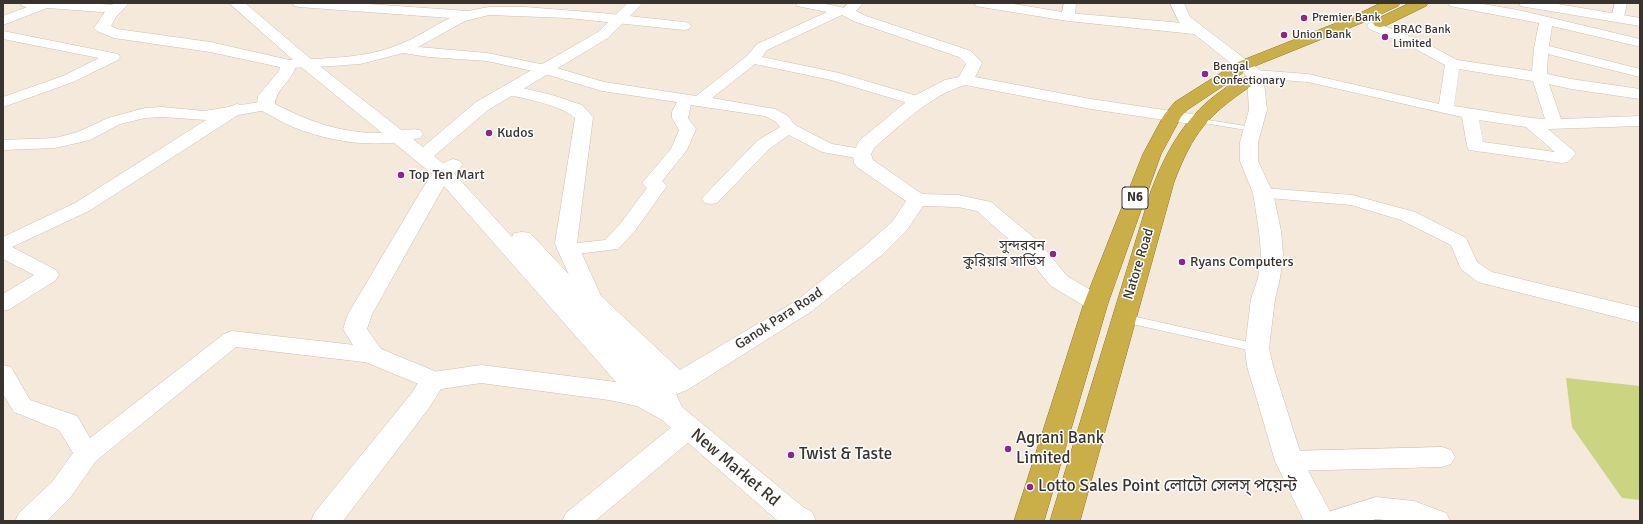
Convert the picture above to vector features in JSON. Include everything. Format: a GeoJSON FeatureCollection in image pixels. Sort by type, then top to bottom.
{"type":"FeatureCollection","features":[{"type":"Feature","properties":{"kind":"highway","name":"N6"},"geometry":{"type":"LineString","coordinates":[[1029,521],[1096,303],[1152,154],[1173,115],[1181,106],[1250,69],[1393,3]]}},
{"type":"Feature","properties":{"kind":"highway","name":"Natore Road"},"geometry":{"type":"LineString","coordinates":[[1065,521],[1160,191],[1174,155],[1198,120],[1250,69],[1374,26],[1421,3]]}},
{"type":"Feature","properties":{"kind":"street"},"geometry":{"type":"LineString","coordinates":[[27,3],[119,6]]}},
{"type":"Feature","properties":{"kind":"street"},"geometry":{"type":"LineString","coordinates":[[236,3],[306,63],[408,136],[448,169],[669,402]]}},
{"type":"Feature","properties":{"kind":"street"},"geometry":{"type":"LineString","coordinates":[[254,3],[306,63]]}},
{"type":"Feature","properties":{"kind":"street"},"geometry":{"type":"LineString","coordinates":[[299,3],[470,15]]}},
{"type":"Feature","properties":{"kind":"street"},"geometry":{"type":"LineString","coordinates":[[428,152],[482,106],[602,35],[636,3]]}},
{"type":"Feature","properties":{"kind":"street"},"geometry":{"type":"LineString","coordinates":[[802,3],[848,9],[861,19],[965,54],[974,63],[965,80]]}},
{"type":"Feature","properties":{"kind":"street"},"geometry":{"type":"LineString","coordinates":[[981,3],[1069,10],[1194,29]]}},
{"type":"Feature","properties":{"kind":"street"},"geometry":{"type":"LineString","coordinates":[[1177,3],[1184,19],[1194,29],[1250,69],[1308,78],[1446,110],[1531,123],[1636,125]]}},
{"type":"Feature","properties":{"kind":"street"},"geometry":{"type":"LineString","coordinates":[[1455,3],[1518,14],[1546,21],[1583,44],[1640,73]]}},
{"type":"Feature","properties":{"kind":"street"},"geometry":{"type":"LineString","coordinates":[[1526,3],[1630,20]]}},
{"type":"Feature","properties":{"kind":"street"},"geometry":{"type":"LineString","coordinates":[[1541,48],[1583,44],[1639,47],[1630,20],[1621,3]]}},
{"type":"Feature","properties":{"kind":"street"},"geometry":{"type":"LineString","coordinates":[[3,21],[45,4]]}},
{"type":"Feature","properties":{"kind":"street"},"geometry":{"type":"LineString","coordinates":[[119,6],[110,15],[102,28],[114,33],[306,63],[376,57],[403,49],[470,15],[482,12],[537,8],[684,26]]}},
{"type":"Feature","properties":{"kind":"street"},"geometry":{"type":"LineString","coordinates":[[568,249],[611,245],[627,228],[658,186],[651,183],[679,150],[688,129],[681,123],[679,116],[693,100],[720,83],[752,59],[762,47],[848,9]]}},
{"type":"Feature","properties":{"kind":"street"},"geometry":{"type":"LineString","coordinates":[[1546,21],[1541,48],[1539,77],[1555,124]]}},
{"type":"Feature","properties":{"kind":"street"},"geometry":{"type":"LineString","coordinates":[[1374,26],[1399,35],[1430,50],[1453,64],[1640,94]]}},
{"type":"Feature","properties":{"kind":"street"},"geometry":{"type":"LineString","coordinates":[[3,35],[113,57],[68,79],[3,102]]}},
{"type":"Feature","properties":{"kind":"street"},"geometry":{"type":"LineString","coordinates":[[403,49],[429,54],[486,57],[544,69],[602,86],[769,112],[782,119],[790,128],[828,148],[862,154]]}},
{"type":"Feature","properties":{"kind":"street"},"geometry":{"type":"LineString","coordinates":[[752,59],[834,76],[918,101]]}},
{"type":"Feature","properties":{"kind":"street"},"geometry":{"type":"LineString","coordinates":[[266,106],[267,96],[287,72],[306,63]]}},
{"type":"Feature","properties":{"kind":"street"},"geometry":{"type":"LineString","coordinates":[[1446,110],[1450,75],[1453,64]]}},
{"type":"Feature","properties":{"kind":"street"},"geometry":{"type":"LineString","coordinates":[[1250,69],[1258,110],[1248,142],[1249,161],[1263,193],[1270,231],[1272,254],[1269,278],[1262,307],[1257,348],[1260,366],[1289,461],[1320,521]]}},
{"type":"Feature","properties":{"kind":"street"},"geometry":{"type":"LineString","coordinates":[[1096,303],[1059,281],[1031,247],[984,206],[958,201],[917,200],[864,163],[862,154],[866,145],[918,101],[951,84],[965,80],[1091,104],[1173,115],[1198,120]]}},
{"type":"Feature","properties":{"kind":"street"},"geometry":{"type":"LineString","coordinates":[[510,90],[546,98],[576,109],[584,117],[566,243],[591,300],[669,402]]}},
{"type":"Feature","properties":{"kind":"street"},"geometry":{"type":"LineString","coordinates":[[3,145],[55,143],[84,136],[114,121],[145,113],[162,112],[204,116],[237,109],[266,106],[310,127],[361,138],[408,136]]}},
{"type":"Feature","properties":{"kind":"street"},"geometry":{"type":"LineString","coordinates":[[3,244],[82,207],[200,130],[237,109]]}},
{"type":"Feature","properties":{"kind":"street"},"geometry":{"type":"LineString","coordinates":[[1470,114],[1475,146],[1562,158],[1567,153],[1531,123]]}},
{"type":"Feature","properties":{"kind":"street"},"geometry":{"type":"LineString","coordinates":[[712,198],[763,145],[790,128]]}},
{"type":"Feature","properties":{"kind":"street"},"geometry":{"type":"LineString","coordinates":[[372,355],[355,329],[360,314],[448,169]]}},
{"type":"Feature","properties":{"kind":"street"},"geometry":{"type":"LineString","coordinates":[[1263,193],[1352,200],[1408,216],[1459,242],[1468,265],[1485,277],[1640,316]]}},
{"type":"Feature","properties":{"kind":"street","name":"Ganok Para Road"},"geometry":{"type":"LineString","coordinates":[[669,402],[804,306],[875,249],[900,226],[917,200]]}},
{"type":"Feature","properties":{"kind":"street"},"geometry":{"type":"LineString","coordinates":[[3,251],[49,275],[3,304]]}},
{"type":"Feature","properties":{"kind":"street"},"geometry":{"type":"LineString","coordinates":[[29,521],[61,490],[87,454],[232,339],[372,355],[433,381],[481,374],[609,390],[669,402]]}},
{"type":"Feature","properties":{"kind":"street"},"geometry":{"type":"LineString","coordinates":[[3,374],[22,406],[68,423],[87,454]]}},
{"type":"Feature","properties":{"kind":"street"},"geometry":{"type":"LineString","coordinates":[[326,521],[420,401],[433,381]]}},
{"type":"Feature","properties":{"kind":"street"},"geometry":{"type":"LineString","coordinates":[[576,521],[669,402]]}},
{"type":"Feature","properties":{"kind":"street","name":"New Market Rd"},"geometry":{"type":"LineString","coordinates":[[669,402],[793,516],[801,521]]}},
{"type":"Feature","properties":{"kind":"street"},"geometry":{"type":"LineString","coordinates":[[1289,461],[1442,457]]}},
{"type":"Feature","properties":{"kind":"street"},"geometry":{"type":"LineString","coordinates":[[1335,521],[1376,508],[1414,512],[1436,521]]}},
{"type":"Feature","properties":{"kind":"lane"},"geometry":{"type":"LineString","coordinates":[[1198,120],[1252,129]]}},
{"type":"Feature","properties":{"kind":"lane"},"geometry":{"type":"LineString","coordinates":[[1123,318],[1257,348]]}},
{"type":"Feature","properties":{"kind":"shaded area"},"geometry":{"type":"Polygon","coordinates":[[[1566,378],[1640,386],[1640,500],[1622,498],[1572,427],[1566,378]]]}},
{"type":"Feature","properties":{"kind":"place","name":"Premier Bank"},"geometry":{"type":"Point","coordinates":[1304,18]}},
{"type":"Feature","properties":{"kind":"place","name":"Union Bank"},"geometry":{"type":"Point","coordinates":[1284,35]}},
{"type":"Feature","properties":{"kind":"place","name":"BRAC Bank Limited"},"geometry":{"type":"Point","coordinates":[1385,37]}},
{"type":"Feature","properties":{"kind":"place","name":"Bengal Confectionary"},"geometry":{"type":"Point","coordinates":[1205,74]}},
{"type":"Feature","properties":{"kind":"place","name":"Kudos"},"geometry":{"type":"Point","coordinates":[489,133]}},
{"type":"Feature","properties":{"kind":"place","name":"Top Ten Mart"},"geometry":{"type":"Point","coordinates":[401,175]}},
{"type":"Feature","properties":{"kind":"place","name":"সুন্দরবন কুরিয়ার সার্ভিস"},"geometry":{"type":"Point","coordinates":[1053,254]}},
{"type":"Feature","properties":{"kind":"place","name":"Ryans Computers"},"geometry":{"type":"Point","coordinates":[1182,262]}},
{"type":"Feature","properties":{"kind":"place","name":"Agrani Bank Limited"},"geometry":{"type":"Point","coordinates":[1008,449]}},
{"type":"Feature","properties":{"kind":"place","name":"Twist & Taste"},"geometry":{"type":"Point","coordinates":[791,455]}},
{"type":"Feature","properties":{"kind":"place","name":"Lotto Sales Point লোটো সেলস্ পয়েন্ট"},"geometry":{"type":"Point","coordinates":[1030,487]}}]}
